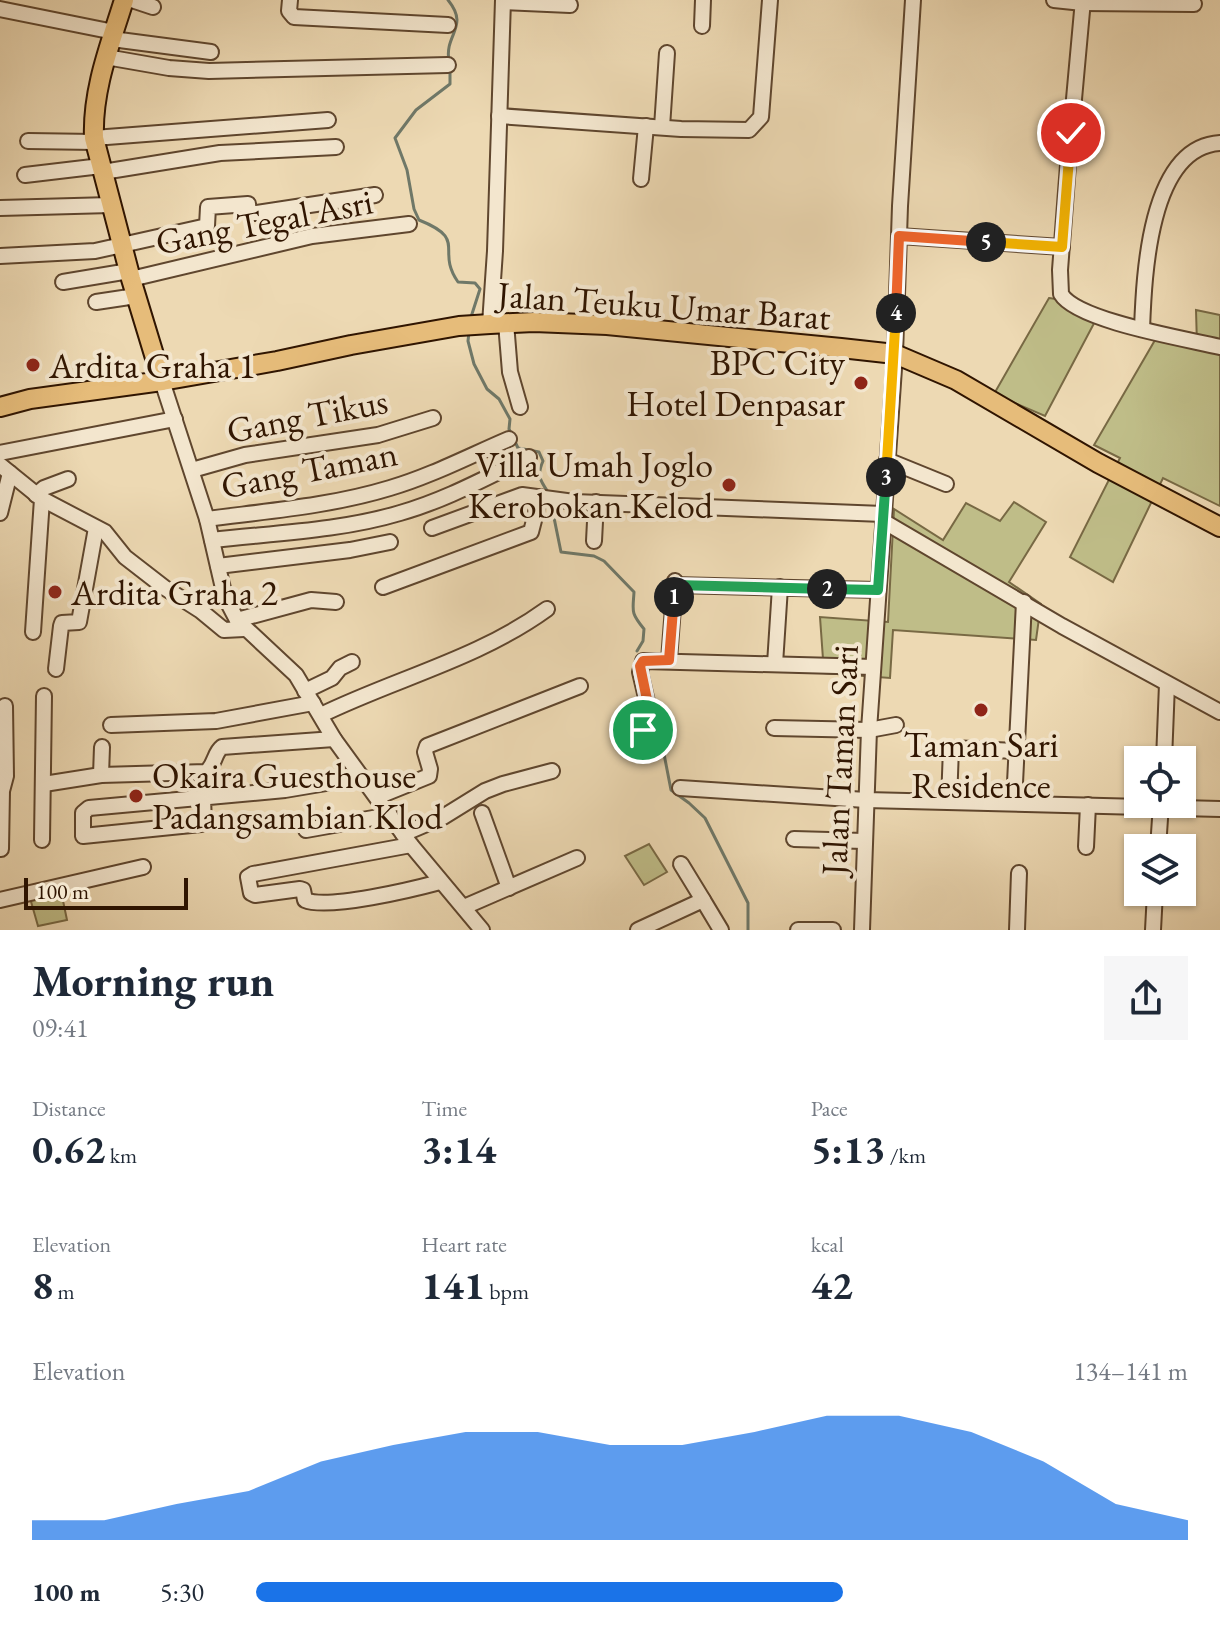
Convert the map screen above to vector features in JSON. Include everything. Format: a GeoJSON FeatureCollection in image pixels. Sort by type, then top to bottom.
{"type":"FeatureCollection","features":[{"type":"Feature","properties":{"kind":"main road"},"geometry":{"type":"LineString","coordinates":[[124,0],[96,101],[95,140],[162,381]]}},
{"type":"Feature","properties":{"kind":"main road","name":"Jalan Teuku Umar Barat"},"geometry":{"type":"LineString","coordinates":[[0,407],[19,401],[162,381],[459,326],[607,325],[895,354],[956,380],[1098,463],[1220,527]]}},
{"type":"Feature","properties":{"kind":"main road","name":"Jalan Teuku Umar Barat"},"geometry":{"type":"LineString","coordinates":[[0,394],[19,401]]}},
{"type":"Feature","properties":{"kind":"street"},"geometry":{"type":"LineString","coordinates":[[132,0],[153,7]]}},
{"type":"Feature","properties":{"kind":"street"},"geometry":{"type":"LineString","coordinates":[[290,0],[289,11],[294,17],[448,25]]}},
{"type":"Feature","properties":{"kind":"street"},"geometry":{"type":"LineString","coordinates":[[702,26],[703,0]]}},
{"type":"Feature","properties":{"kind":"street"},"geometry":{"type":"LineString","coordinates":[[499,116],[740,132],[755,126],[761,117],[764,97],[770,0]]}},
{"type":"Feature","properties":{"kind":"street","name":"Jalan Taman Sari"},"geometry":{"type":"LineString","coordinates":[[862,930],[869,730],[895,354],[913,0]]}},
{"type":"Feature","properties":{"kind":"street"},"geometry":{"type":"LineString","coordinates":[[1054,0],[1194,4]]}},
{"type":"Feature","properties":{"kind":"street"},"geometry":{"type":"LineString","coordinates":[[520,407],[493,324],[503,1],[570,5]]}},
{"type":"Feature","properties":{"kind":"street"},"geometry":{"type":"LineString","coordinates":[[1083,2],[1062,247],[1060,282],[1063,299],[1083,310],[1142,329],[1220,347]]}},
{"type":"Feature","properties":{"kind":"street"},"geometry":{"type":"LineString","coordinates":[[0,9],[113,35],[211,52]]}},
{"type":"Feature","properties":{"kind":"street"},"geometry":{"type":"LineString","coordinates":[[641,179],[667,53]]}},
{"type":"Feature","properties":{"kind":"street"},"geometry":{"type":"LineString","coordinates":[[106,57],[209,71],[448,65]]}},
{"type":"Feature","properties":{"kind":"street"},"geometry":{"type":"LineString","coordinates":[[28,141],[95,140],[328,120]]}},
{"type":"Feature","properties":{"kind":"street"},"geometry":{"type":"LineString","coordinates":[[1142,329],[1146,255],[1151,229],[1163,198],[1188,153],[1200,146],[1220,143]]}},
{"type":"Feature","properties":{"kind":"street"},"geometry":{"type":"LineString","coordinates":[[25,175],[102,169],[220,153],[336,147]]}},
{"type":"Feature","properties":{"kind":"street"},"geometry":{"type":"LineString","coordinates":[[0,256],[68,254],[123,246],[207,226],[208,207],[248,204],[249,213],[257,213],[375,195]]}},
{"type":"Feature","properties":{"kind":"street"},"geometry":{"type":"LineString","coordinates":[[0,208],[111,205]]}},
{"type":"Feature","properties":{"kind":"street","name":"Gang Tegal Asri"},"geometry":{"type":"LineString","coordinates":[[132,282],[286,241],[409,224]]}},
{"type":"Feature","properties":{"kind":"street"},"geometry":{"type":"LineString","coordinates":[[899,236],[1062,247]]}},
{"type":"Feature","properties":{"kind":"street"},"geometry":{"type":"LineString","coordinates":[[63,282],[132,282]]}},
{"type":"Feature","properties":{"kind":"street"},"geometry":{"type":"LineString","coordinates":[[96,302],[132,282]]}},
{"type":"Feature","properties":{"kind":"street"},"geometry":{"type":"LineString","coordinates":[[162,381],[207,519],[225,597],[241,624],[296,675],[334,739],[407,840],[482,930]]}},
{"type":"Feature","properties":{"kind":"street","name":"Gang Tikus"},"geometry":{"type":"LineString","coordinates":[[192,470],[245,455],[378,435],[433,418]]}},
{"type":"Feature","properties":{"kind":"street"},"geometry":{"type":"LineString","coordinates":[[0,453],[175,419]]}},
{"type":"Feature","properties":{"kind":"street","name":"Gang Taman"},"geometry":{"type":"LineString","coordinates":[[207,519],[331,502],[388,489],[433,474],[509,439]]}},
{"type":"Feature","properties":{"kind":"street"},"geometry":{"type":"LineString","coordinates":[[212,540],[360,522],[399,513],[466,488],[529,457]]}},
{"type":"Feature","properties":{"kind":"street"},"geometry":{"type":"LineString","coordinates":[[887,460],[946,484]]}},
{"type":"Feature","properties":{"kind":"street"},"geometry":{"type":"LineString","coordinates":[[5,469],[39,497],[105,532],[125,557],[224,630],[311,600],[336,602]]}},
{"type":"Feature","properties":{"kind":"street"},"geometry":{"type":"LineString","coordinates":[[0,513],[5,469]]}},
{"type":"Feature","properties":{"kind":"street"},"geometry":{"type":"LineString","coordinates":[[33,632],[39,497],[44,488],[68,479]]}},
{"type":"Feature","properties":{"kind":"street"},"geometry":{"type":"LineString","coordinates":[[432,528],[516,495],[883,517],[1024,602],[1220,712]]}},
{"type":"Feature","properties":{"kind":"street"},"geometry":{"type":"LineString","coordinates":[[383,587],[531,532],[547,499]]}},
{"type":"Feature","properties":{"kind":"street"},"geometry":{"type":"LineString","coordinates":[[594,541],[596,502]]}},
{"type":"Feature","properties":{"kind":"street"},"geometry":{"type":"LineString","coordinates":[[56,669],[62,623],[79,622],[96,528]]}},
{"type":"Feature","properties":{"kind":"street"},"geometry":{"type":"LineString","coordinates":[[218,566],[390,542]]}},
{"type":"Feature","properties":{"kind":"street"},"geometry":{"type":"LineString","coordinates":[[669,660],[675,583],[878,590]]}},
{"type":"Feature","properties":{"kind":"street"},"geometry":{"type":"LineString","coordinates":[[775,664],[780,587]]}},
{"type":"Feature","properties":{"kind":"street"},"geometry":{"type":"LineString","coordinates":[[1014,803],[1024,602]]}},
{"type":"Feature","properties":{"kind":"street"},"geometry":{"type":"LineString","coordinates":[[111,725],[216,721],[363,695],[477,651],[522,627],[547,609]]}},
{"type":"Feature","properties":{"kind":"street"},"geometry":{"type":"LineString","coordinates":[[643,730],[651,719],[640,666],[643,661],[873,667]]}},
{"type":"Feature","properties":{"kind":"street"},"geometry":{"type":"LineString","coordinates":[[313,703],[340,668],[352,662]]}},
{"type":"Feature","properties":{"kind":"street"},"geometry":{"type":"LineString","coordinates":[[1165,746],[1167,684]]}},
{"type":"Feature","properties":{"kind":"street"},"geometry":{"type":"LineString","coordinates":[[377,797],[429,776],[427,746],[580,686]]}},
{"type":"Feature","properties":{"kind":"street"},"geometry":{"type":"LineString","coordinates":[[42,840],[44,696]]}},
{"type":"Feature","properties":{"kind":"street"},"geometry":{"type":"LineString","coordinates":[[1,849],[5,706]]}},
{"type":"Feature","properties":{"kind":"street"},"geometry":{"type":"LineString","coordinates":[[774,728],[869,730],[896,725]]}},
{"type":"Feature","properties":{"kind":"street"},"geometry":{"type":"LineString","coordinates":[[44,784],[101,775],[206,772],[222,747],[334,739]]}},
{"type":"Feature","properties":{"kind":"street"},"geometry":{"type":"LineString","coordinates":[[101,775],[102,747]]}},
{"type":"Feature","properties":{"kind":"street"},"geometry":{"type":"LineString","coordinates":[[949,802],[951,748],[1016,751]]}},
{"type":"Feature","properties":{"kind":"street"},"geometry":{"type":"LineString","coordinates":[[440,882],[413,889],[319,902],[305,900],[300,889],[255,895],[250,890],[248,877],[407,840],[485,791],[552,771]]}},
{"type":"Feature","properties":{"kind":"street"},"geometry":{"type":"LineString","coordinates":[[203,799],[204,822],[201,824],[83,835],[83,813],[89,808],[310,787],[362,777]]}},
{"type":"Feature","properties":{"kind":"street"},"geometry":{"type":"LineString","coordinates":[[680,788],[866,800],[1124,805]]}},
{"type":"Feature","properties":{"kind":"street"},"geometry":{"type":"LineString","coordinates":[[1086,847],[1088,805]]}},
{"type":"Feature","properties":{"kind":"street"},"geometry":{"type":"LineString","coordinates":[[1196,807],[1220,809]]}},
{"type":"Feature","properties":{"kind":"street"},"geometry":{"type":"LineString","coordinates":[[482,813],[509,888]]}},
{"type":"Feature","properties":{"kind":"street"},"geometry":{"type":"LineString","coordinates":[[306,830],[390,815]]}},
{"type":"Feature","properties":{"kind":"street"},"geometry":{"type":"LineString","coordinates":[[794,839],[864,841]]}},
{"type":"Feature","properties":{"kind":"street"},"geometry":{"type":"LineString","coordinates":[[464,907],[577,858]]}},
{"type":"Feature","properties":{"kind":"street"},"geometry":{"type":"LineString","coordinates":[[681,864],[721,930]]}},
{"type":"Feature","properties":{"kind":"street"},"geometry":{"type":"LineString","coordinates":[[0,900],[143,867]]}},
{"type":"Feature","properties":{"kind":"street"},"geometry":{"type":"LineString","coordinates":[[1017,930],[1019,873]]}},
{"type":"Feature","properties":{"kind":"street"},"geometry":{"type":"LineString","coordinates":[[638,930],[703,900]]}},
{"type":"Feature","properties":{"kind":"street"},"geometry":{"type":"LineString","coordinates":[[1153,930],[1154,906]]}},
{"type":"Feature","properties":{"kind":"street"},"geometry":{"type":"LineString","coordinates":[[798,930],[833,930]]}},
{"type":"Feature","properties":{"kind":"shaded area"},"geometry":{"type":"Polygon","coordinates":[[[1049,298],[1070,301],[1100,312],[1045,416],[994,394],[1049,298]]]}},
{"type":"Feature","properties":{"kind":"shaded area"},"geometry":{"type":"Polygon","coordinates":[[[1196,310],[1220,315],[1220,506],[1163,478],[1113,582],[1070,557],[1120,458],[1094,445],[1158,335],[1197,345],[1196,310]]]}},
{"type":"Feature","properties":{"kind":"shaded area"},"geometry":{"type":"Polygon","coordinates":[[[1014,502],[1046,522],[1009,582],[1041,604],[1036,640],[893,630],[890,678],[824,673],[820,617],[888,622],[894,509],[943,540],[966,503],[1000,521],[1014,502]]]}},
{"type":"Feature","properties":{"kind":"shaded area"},"geometry":{"type":"Polygon","coordinates":[[[649,844],[667,872],[644,885],[625,856],[649,844]]]}},
{"type":"Feature","properties":{"kind":"shaded area"},"geometry":{"type":"Polygon","coordinates":[[[61,891],[67,920],[38,926],[30,898],[61,891]]]}},
{"type":"Feature","properties":{"kind":"waterway"},"geometry":{"type":"LineString","coordinates":[[448,0],[457,17],[448,52],[449,61]]}},
{"type":"Feature","properties":{"kind":"waterway"},"geometry":{"type":"LineString","coordinates":[[450,68],[450,84],[416,110],[395,138],[407,170],[419,220],[443,233],[449,246],[452,271],[458,282],[475,283],[480,289],[471,317]]}},
{"type":"Feature","properties":{"kind":"waterway"},"geometry":{"type":"LineString","coordinates":[[469,332],[474,364],[487,389],[499,399],[510,419],[509,429],[518,448],[539,452],[543,461],[540,477],[548,492]]}},
{"type":"Feature","properties":{"kind":"waterway"},"geometry":{"type":"LineString","coordinates":[[551,503],[561,552],[594,556],[604,561],[634,592],[633,611],[644,629],[643,641],[637,651]]}},
{"type":"Feature","properties":{"kind":"waterway"},"geometry":{"type":"LineString","coordinates":[[650,687],[654,702]]}},
{"type":"Feature","properties":{"kind":"waterway"},"geometry":{"type":"LineString","coordinates":[[657,718],[671,790],[705,818],[748,903],[748,930]]}},
{"type":"Feature","properties":{"kind":"place","name":"Ardita Graha 1"},"geometry":{"type":"Point","coordinates":[33,365]}},
{"type":"Feature","properties":{"kind":"place","name":"BPC City Hotel Denpasar"},"geometry":{"type":"Point","coordinates":[861,383]}},
{"type":"Feature","properties":{"kind":"place","name":"Villa Umah Joglo Kerobokan Kelod"},"geometry":{"type":"Point","coordinates":[729,485]}},
{"type":"Feature","properties":{"kind":"place","name":"Ardita Graha 2"},"geometry":{"type":"Point","coordinates":[55,592]}},
{"type":"Feature","properties":{"kind":"place","name":"Taman Sari Residence"},"geometry":{"type":"Point","coordinates":[981,710]}},
{"type":"Feature","properties":{"kind":"place","name":"Okaira Guesthouse Padangsambian Klod"},"geometry":{"type":"Point","coordinates":[136,796]}},
{"type":"Feature","properties":{"kind":"route"},"geometry":{"type":"LineString","coordinates":[[643,730],[651,719],[640,666],[643,661],[669,660],[675,585],[878,590],[895,354],[899,236],[1062,247],[1071,133]]}}]}
